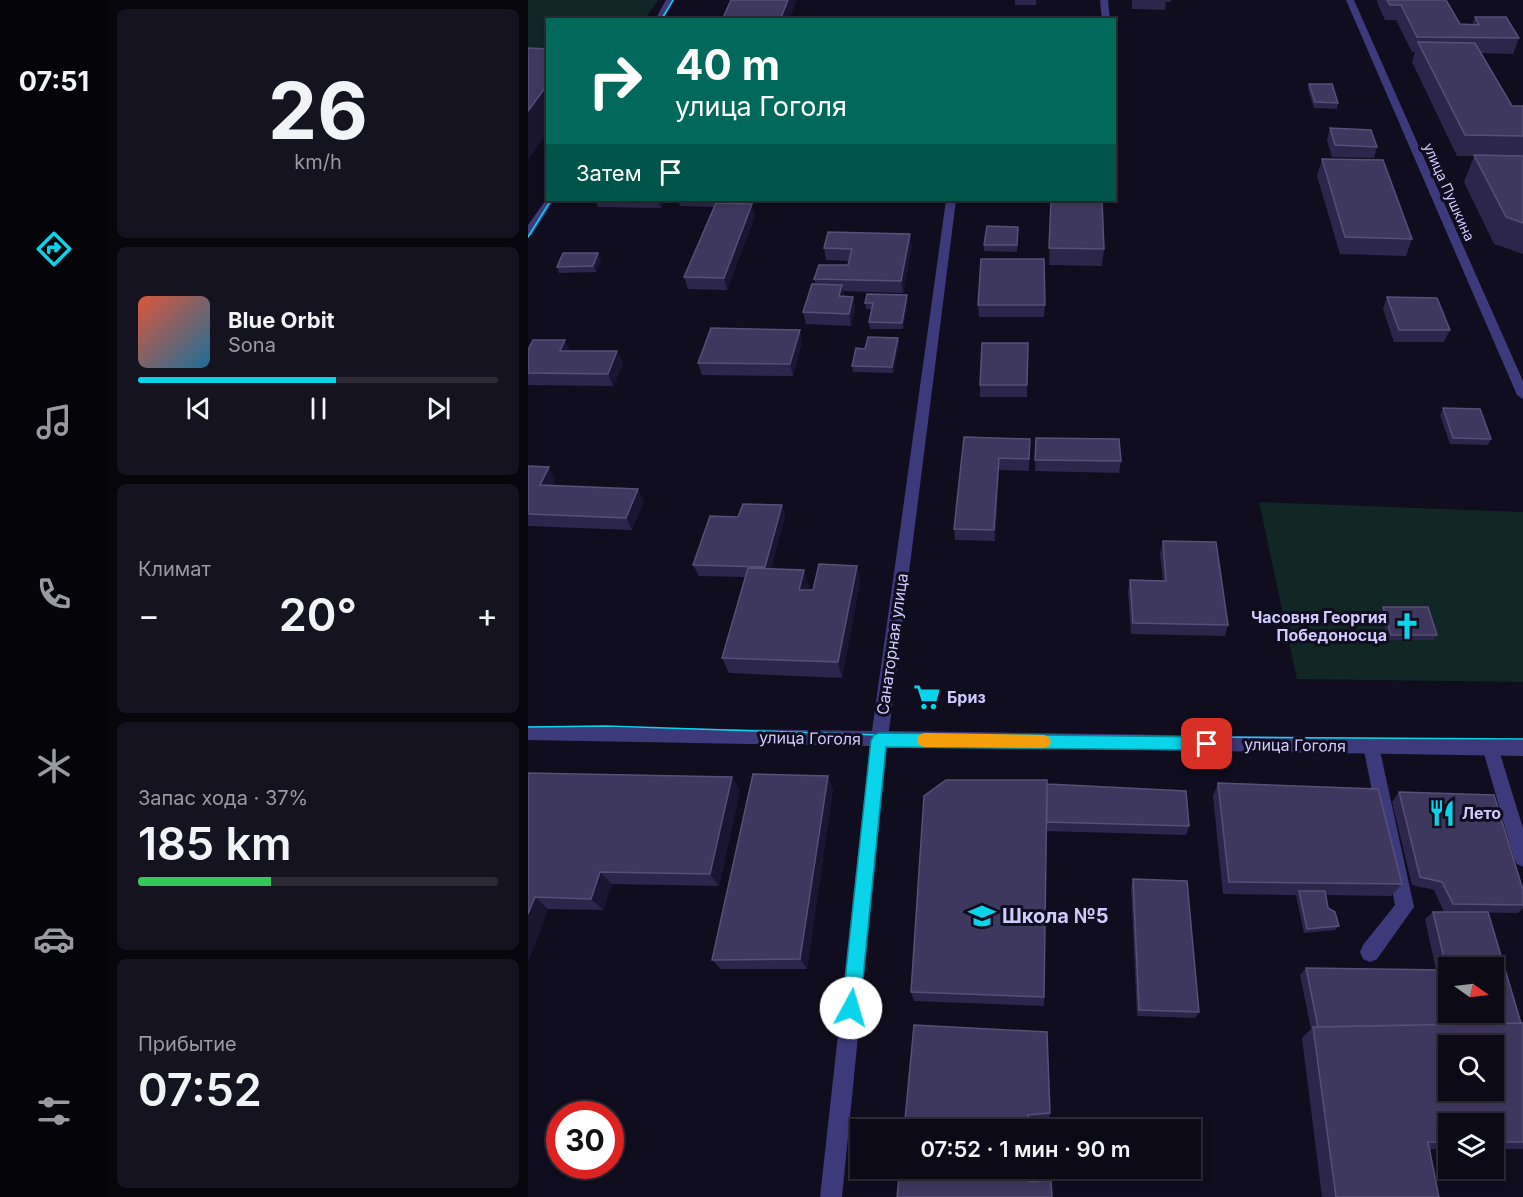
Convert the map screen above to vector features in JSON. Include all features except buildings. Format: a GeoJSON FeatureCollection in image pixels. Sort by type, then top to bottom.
{"type":"FeatureCollection","features":[{"type":"Feature","properties":{"kind":"street"},"geometry":{"type":"LineString","coordinates":[[660,18],[670,0]]}},
{"type":"Feature","properties":{"kind":"street"},"geometry":{"type":"LineString","coordinates":[[1104,0],[1106,18]]}},
{"type":"Feature","properties":{"kind":"street","name":"улица Пушкина"},"geometry":{"type":"LineString","coordinates":[[1350,0],[1523,395]]}},
{"type":"Feature","properties":{"kind":"street"},"geometry":{"type":"LineString","coordinates":[[528,233],[548,201]]}},
{"type":"Feature","properties":{"kind":"street","name":"Санаторная улица"},"geometry":{"type":"LineString","coordinates":[[831,1197],[879,740],[951,201]]}},
{"type":"Feature","properties":{"kind":"street","name":"улица Гоголя"},"geometry":{"type":"LineString","coordinates":[[528,733],[1523,748]]}},
{"type":"Feature","properties":{"kind":"street"},"geometry":{"type":"LineString","coordinates":[[1370,952],[1406,907],[1371,746]]}},
{"type":"Feature","properties":{"kind":"street"},"geometry":{"type":"LineString","coordinates":[[1490,747],[1523,858]]}},
{"type":"Feature","properties":{"kind":"green space"},"geometry":{"type":"Polygon","coordinates":[[[528,0],[658,0],[646,18],[546,18],[546,59],[528,58],[528,0]]]}},
{"type":"Feature","properties":{"kind":"green space"},"geometry":{"type":"Polygon","coordinates":[[[1259,502],[1523,512],[1523,682],[1297,679],[1259,502]]]}},
{"type":"Feature","properties":{"kind":"tram line"},"geometry":{"type":"LineString","coordinates":[[662,18],[673,0]]}},
{"type":"Feature","properties":{"kind":"tram line"},"geometry":{"type":"LineString","coordinates":[[528,237],[550,201]]}},
{"type":"Feature","properties":{"kind":"tram line"},"geometry":{"type":"LineString","coordinates":[[528,727],[606,726],[880,735],[1523,739]]}},
{"type":"Feature","properties":{"kind":"slow traffic"},"geometry":{"type":"LineString","coordinates":[[924,740],[1044,742]]}},
{"type":"Feature","properties":{"kind":"place","name":"Часовня Георгия Победоносца"},"geometry":{"type":"Point","coordinates":[1407,626]}},
{"type":"Feature","properties":{"kind":"place","name":"Бриз"},"geometry":{"type":"Point","coordinates":[927,697]}},
{"type":"Feature","properties":{"kind":"place","name":"Лето"},"geometry":{"type":"Point","coordinates":[1442,813]}},
{"type":"Feature","properties":{"kind":"place","name":"Школа №5"},"geometry":{"type":"Point","coordinates":[982,916]}},
{"type":"Feature","properties":{"kind":"route"},"geometry":{"type":"LineString","coordinates":[[851,1008],[879,740],[1207,744]]}}]}
